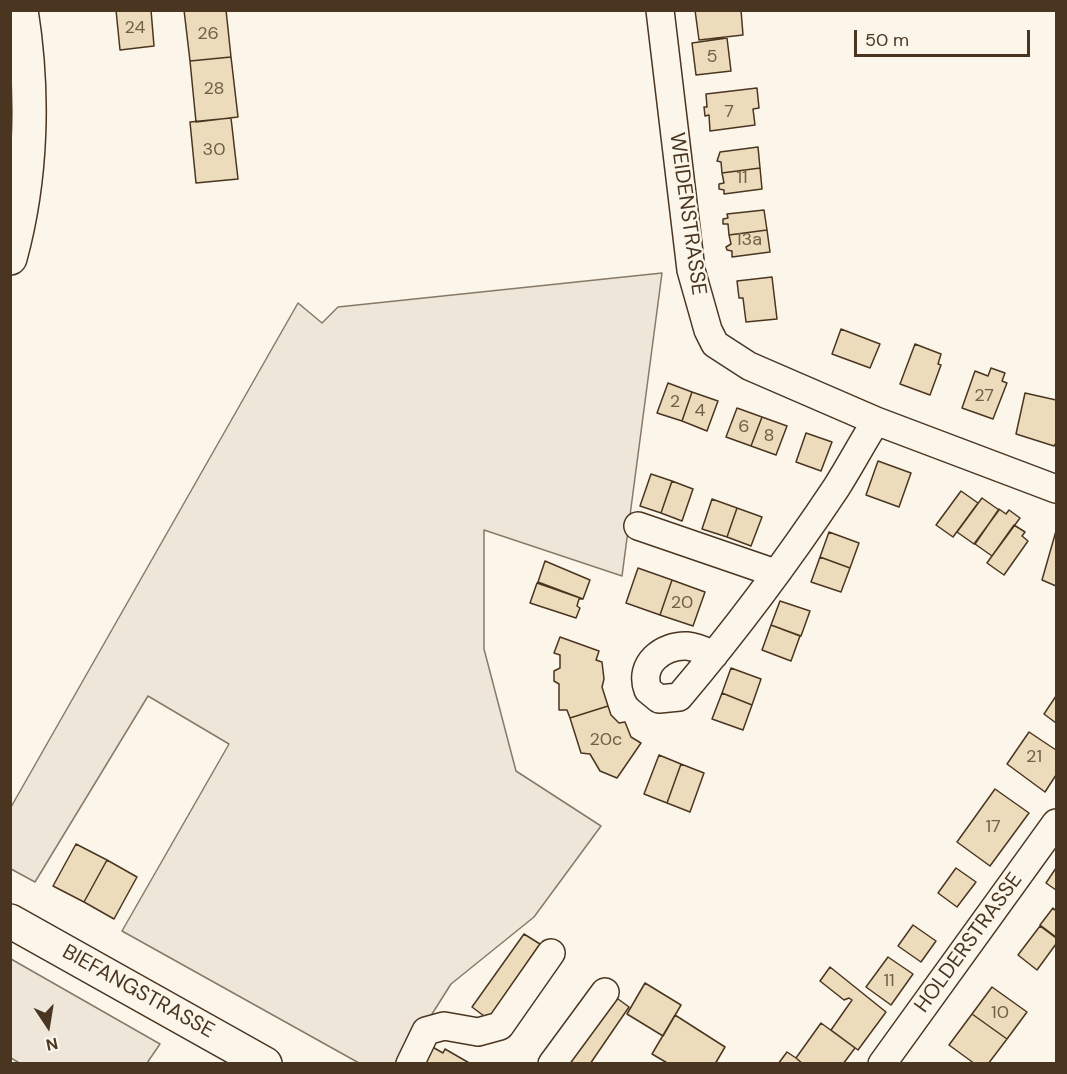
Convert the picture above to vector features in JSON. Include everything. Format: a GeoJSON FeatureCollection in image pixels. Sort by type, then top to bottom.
{"type":"FeatureCollection","features":[{"type":"Feature","properties":{"kind":"main road"},"geometry":{"type":"LineString","coordinates":[[10,258],[27,151],[29,99],[21,10]]}},
{"type":"Feature","properties":{"kind":"main road","name":"BIEFANGSTRASSE"},"geometry":{"type":"LineString","coordinates":[[10,921],[265,1064]]}},
{"type":"Feature","properties":{"kind":"street","name":"WEIDENSTRASSE"},"geometry":{"type":"LineString","coordinates":[[660,10],[692,270],[711,339],[729,354],[749,366],[876,421],[1056,489]]}},
{"type":"Feature","properties":{"kind":"street"},"geometry":{"type":"LineString","coordinates":[[714,655],[837,486],[876,421]]}},
{"type":"Feature","properties":{"kind":"street"},"geometry":{"type":"LineString","coordinates":[[638,526],[775,573]]}},
{"type":"Feature","properties":{"kind":"street","name":"HOLDERSTRASSE"},"geometry":{"type":"LineString","coordinates":[[882,1064],[1056,823]]}},
{"type":"Feature","properties":{"kind":"street"},"geometry":{"type":"LineString","coordinates":[[410,1064],[426,1031],[444,1026],[478,1032],[500,1026],[551,952]]}},
{"type":"Feature","properties":{"kind":"street"},"geometry":{"type":"LineString","coordinates":[[552,1064],[605,992]]}},
{"type":"Feature","properties":{"kind":"shaded area"},"geometry":{"type":"Polygon","coordinates":[[[662,273],[622,576],[484,530],[484,649],[516,771],[601,826],[534,917],[451,984],[401,1063],[359,1063],[122,931],[229,744],[148,696],[35,882],[11,869],[11,807],[298,303],[322,323],[338,307],[662,273]]]}},
{"type":"Feature","properties":{"kind":"shaded area"},"geometry":{"type":"Polygon","coordinates":[[[11,959],[160,1044],[147,1063],[21,1064],[11,1058],[11,959]]]}},
{"type":"Feature","properties":{"kind":"building"},"geometry":{"type":"Polygon","coordinates":[[[116,10],[151,10],[154,46],[120,50],[116,10]]]}},
{"type":"Feature","properties":{"kind":"building"},"geometry":{"type":"Polygon","coordinates":[[[184,10],[226,10],[231,57],[190,61],[184,10]]]}},
{"type":"Feature","properties":{"kind":"building"},"geometry":{"type":"Polygon","coordinates":[[[695,10],[741,10],[743,35],[699,40],[695,10]]]}},
{"type":"Feature","properties":{"kind":"building"},"geometry":{"type":"Polygon","coordinates":[[[727,38],[731,71],[696,75],[692,43],[727,38]]]}},
{"type":"Feature","properties":{"kind":"building"},"geometry":{"type":"Polygon","coordinates":[[[231,57],[238,117],[196,122],[190,61],[231,57]]]}},
{"type":"Feature","properties":{"kind":"building"},"geometry":{"type":"Polygon","coordinates":[[[757,88],[759,108],[753,109],[755,125],[710,131],[709,115],[705,116],[704,107],[707,107],[706,94],[757,88]]]}},
{"type":"Feature","properties":{"kind":"building"},"geometry":{"type":"Polygon","coordinates":[[[231,118],[238,179],[196,183],[190,122],[231,118]]]}},
{"type":"Feature","properties":{"kind":"building"},"geometry":{"type":"Polygon","coordinates":[[[758,147],[760,168],[722,173],[721,162],[717,161],[720,152],[758,147]]]}},
{"type":"Feature","properties":{"kind":"building"},"geometry":{"type":"Polygon","coordinates":[[[760,168],[762,189],[724,194],[724,190],[719,189],[719,184],[724,183],[722,173],[760,168]]]}},
{"type":"Feature","properties":{"kind":"building"},"geometry":{"type":"Polygon","coordinates":[[[764,210],[767,230],[729,235],[728,224],[723,224],[723,219],[728,218],[727,214],[764,210]]]}},
{"type":"Feature","properties":{"kind":"building"},"geometry":{"type":"Polygon","coordinates":[[[767,230],[770,252],[732,257],[732,251],[727,250],[726,247],[731,244],[729,235],[767,230]]]}},
{"type":"Feature","properties":{"kind":"building"},"geometry":{"type":"Polygon","coordinates":[[[772,277],[777,319],[746,322],[743,298],[739,298],[737,281],[772,277]]]}},
{"type":"Feature","properties":{"kind":"building"},"geometry":{"type":"Polygon","coordinates":[[[841,329],[880,344],[870,368],[832,354],[841,329]]]}},
{"type":"Feature","properties":{"kind":"building"},"geometry":{"type":"Polygon","coordinates":[[[915,344],[941,354],[938,364],[941,365],[930,395],[900,384],[915,344]]]}},
{"type":"Feature","properties":{"kind":"building"},"geometry":{"type":"Polygon","coordinates":[[[991,368],[1005,373],[1002,381],[1007,383],[993,419],[962,408],[975,371],[988,376],[991,368]]]}},
{"type":"Feature","properties":{"kind":"building"},"geometry":{"type":"Polygon","coordinates":[[[668,383],[692,392],[682,421],[657,413],[668,383]]]}},
{"type":"Feature","properties":{"kind":"building"},"geometry":{"type":"Polygon","coordinates":[[[692,392],[718,401],[707,431],[682,421],[692,392]]]}},
{"type":"Feature","properties":{"kind":"building"},"geometry":{"type":"Polygon","coordinates":[[[1025,393],[1056,400],[1056,443],[1054,446],[1016,434],[1025,393]]]}},
{"type":"Feature","properties":{"kind":"building"},"geometry":{"type":"Polygon","coordinates":[[[737,408],[762,417],[751,446],[726,437],[737,408]]]}},
{"type":"Feature","properties":{"kind":"building"},"geometry":{"type":"Polygon","coordinates":[[[762,417],[787,426],[776,455],[751,446],[762,417]]]}},
{"type":"Feature","properties":{"kind":"building"},"geometry":{"type":"Polygon","coordinates":[[[806,433],[832,442],[821,471],[796,462],[806,433]]]}},
{"type":"Feature","properties":{"kind":"building"},"geometry":{"type":"Polygon","coordinates":[[[878,461],[911,473],[899,507],[866,495],[878,461]]]}},
{"type":"Feature","properties":{"kind":"building"},"geometry":{"type":"Polygon","coordinates":[[[651,474],[672,481],[661,513],[640,506],[651,474]]]}},
{"type":"Feature","properties":{"kind":"building"},"geometry":{"type":"Polygon","coordinates":[[[672,481],[693,489],[682,521],[661,513],[672,481]]]}},
{"type":"Feature","properties":{"kind":"building"},"geometry":{"type":"Polygon","coordinates":[[[961,491],[978,503],[953,537],[936,525],[961,491]]]}},
{"type":"Feature","properties":{"kind":"building"},"geometry":{"type":"Polygon","coordinates":[[[982,498],[999,510],[974,544],[957,532],[982,498]]]}},
{"type":"Feature","properties":{"kind":"building"},"geometry":{"type":"Polygon","coordinates":[[[712,499],[737,508],[727,537],[702,529],[712,499]]]}},
{"type":"Feature","properties":{"kind":"building"},"geometry":{"type":"Polygon","coordinates":[[[737,508],[762,517],[751,546],[727,537],[737,508]]]}},
{"type":"Feature","properties":{"kind":"building"},"geometry":{"type":"Polygon","coordinates":[[[999,509],[1006,514],[1009,510],[1020,518],[992,556],[975,544],[999,509]]]}},
{"type":"Feature","properties":{"kind":"building"},"geometry":{"type":"Polygon","coordinates":[[[1014,525],[1025,532],[1022,536],[1028,541],[1004,575],[987,563],[1014,525]]]}},
{"type":"Feature","properties":{"kind":"building"},"geometry":{"type":"Polygon","coordinates":[[[1056,531],[1056,586],[1042,580],[1056,531]]]}},
{"type":"Feature","properties":{"kind":"building"},"geometry":{"type":"Polygon","coordinates":[[[829,532],[859,543],[850,568],[820,557],[829,532]]]}},
{"type":"Feature","properties":{"kind":"building"},"geometry":{"type":"Polygon","coordinates":[[[820,557],[850,568],[841,592],[811,582],[820,557]]]}},
{"type":"Feature","properties":{"kind":"building"},"geometry":{"type":"Polygon","coordinates":[[[545,561],[590,580],[583,599],[538,582],[545,561]]]}},
{"type":"Feature","properties":{"kind":"building"},"geometry":{"type":"Polygon","coordinates":[[[638,568],[672,580],[660,615],[626,603],[638,568]]]}},
{"type":"Feature","properties":{"kind":"building"},"geometry":{"type":"Polygon","coordinates":[[[672,580],[705,592],[693,626],[660,615],[672,580]]]}},
{"type":"Feature","properties":{"kind":"building"},"geometry":{"type":"Polygon","coordinates":[[[537,583],[583,599],[579,599],[577,606],[580,608],[576,618],[530,603],[537,583]]]}},
{"type":"Feature","properties":{"kind":"building"},"geometry":{"type":"Polygon","coordinates":[[[780,601],[810,611],[801,636],[771,625],[780,601]]]}},
{"type":"Feature","properties":{"kind":"building"},"geometry":{"type":"Polygon","coordinates":[[[771,625],[800,636],[791,661],[762,650],[771,625]]]}},
{"type":"Feature","properties":{"kind":"building"},"geometry":{"type":"Polygon","coordinates":[[[560,637],[599,651],[596,660],[602,662],[604,679],[602,687],[608,706],[570,718],[567,710],[559,710],[559,684],[554,681],[554,671],[560,668],[560,655],[554,653],[560,637]]]}},
{"type":"Feature","properties":{"kind":"building"},"geometry":{"type":"Polygon","coordinates":[[[731,668],[761,679],[752,705],[722,693],[731,668]]]}},
{"type":"Feature","properties":{"kind":"building"},"geometry":{"type":"Polygon","coordinates":[[[722,693],[752,705],[743,730],[712,719],[722,693]]]}},
{"type":"Feature","properties":{"kind":"building"},"geometry":{"type":"Polygon","coordinates":[[[1056,696],[1056,723],[1044,714],[1056,696]]]}},
{"type":"Feature","properties":{"kind":"building"},"geometry":{"type":"Polygon","coordinates":[[[608,706],[611,715],[619,723],[625,722],[631,737],[641,743],[617,778],[600,771],[590,754],[581,753],[570,718],[608,706]]]}},
{"type":"Feature","properties":{"kind":"building"},"geometry":{"type":"Polygon","coordinates":[[[1029,732],[1056,750],[1056,775],[1045,792],[1007,764],[1029,732]]]}},
{"type":"Feature","properties":{"kind":"building"},"geometry":{"type":"Polygon","coordinates":[[[659,755],[681,764],[667,803],[644,794],[659,755]]]}},
{"type":"Feature","properties":{"kind":"building"},"geometry":{"type":"Polygon","coordinates":[[[681,764],[704,773],[690,812],[667,803],[681,764]]]}},
{"type":"Feature","properties":{"kind":"building"},"geometry":{"type":"Polygon","coordinates":[[[995,789],[1029,813],[990,866],[957,842],[995,789]]]}},
{"type":"Feature","properties":{"kind":"building"},"geometry":{"type":"Polygon","coordinates":[[[76,844],[107,860],[84,902],[53,886],[76,844]]]}},
{"type":"Feature","properties":{"kind":"building"},"geometry":{"type":"Polygon","coordinates":[[[107,860],[137,877],[114,919],[84,902],[107,860]]]}},
{"type":"Feature","properties":{"kind":"building"},"geometry":{"type":"Polygon","coordinates":[[[956,868],[976,882],[957,907],[938,893],[956,868]]]}},
{"type":"Feature","properties":{"kind":"building"},"geometry":{"type":"Polygon","coordinates":[[[1056,868],[1056,890],[1046,883],[1056,868]]]}},
{"type":"Feature","properties":{"kind":"building"},"geometry":{"type":"Polygon","coordinates":[[[1053,908],[1056,911],[1056,937],[1040,925],[1053,908]]]}},
{"type":"Feature","properties":{"kind":"building"},"geometry":{"type":"Polygon","coordinates":[[[913,925],[936,941],[921,962],[898,946],[913,925]]]}},
{"type":"Feature","properties":{"kind":"building"},"geometry":{"type":"Polygon","coordinates":[[[1040,926],[1056,938],[1056,944],[1037,970],[1018,955],[1040,926]]]}},
{"type":"Feature","properties":{"kind":"building"},"geometry":{"type":"Polygon","coordinates":[[[524,934],[540,944],[488,1019],[472,1007],[524,934]]]}},
{"type":"Feature","properties":{"kind":"building"},"geometry":{"type":"Polygon","coordinates":[[[888,957],[913,974],[891,1005],[866,987],[888,957]]]}},
{"type":"Feature","properties":{"kind":"building"},"geometry":{"type":"Polygon","coordinates":[[[830,967],[886,1012],[858,1050],[831,1030],[852,1000],[849,998],[844,1000],[820,981],[830,967]]]}},
{"type":"Feature","properties":{"kind":"building"},"geometry":{"type":"Polygon","coordinates":[[[645,983],[681,1005],[663,1036],[627,1014],[645,983]]]}},
{"type":"Feature","properties":{"kind":"building"},"geometry":{"type":"Polygon","coordinates":[[[992,987],[1027,1012],[1007,1039],[972,1014],[992,987]]]}},
{"type":"Feature","properties":{"kind":"building"},"geometry":{"type":"Polygon","coordinates":[[[614,996],[629,1007],[590,1064],[565,1064],[614,996]]]}},
{"type":"Feature","properties":{"kind":"building"},"geometry":{"type":"Polygon","coordinates":[[[972,1014],[1007,1039],[988,1064],[975,1064],[949,1045],[972,1014]]]}},
{"type":"Feature","properties":{"kind":"building"},"geometry":{"type":"Polygon","coordinates":[[[675,1015],[725,1047],[715,1064],[669,1064],[652,1054],[675,1015]]]}},
{"type":"Feature","properties":{"kind":"building"},"geometry":{"type":"Polygon","coordinates":[[[821,1023],[855,1048],[843,1064],[803,1064],[796,1058],[821,1023]]]}},
{"type":"Feature","properties":{"kind":"building"},"geometry":{"type":"Polygon","coordinates":[[[429,1045],[443,1053],[445,1049],[471,1064],[418,1064],[429,1045]]]}},
{"type":"Feature","properties":{"kind":"building"},"geometry":{"type":"Polygon","coordinates":[[[787,1052],[796,1058],[803,1064],[778,1064],[787,1052]]]}}]}
